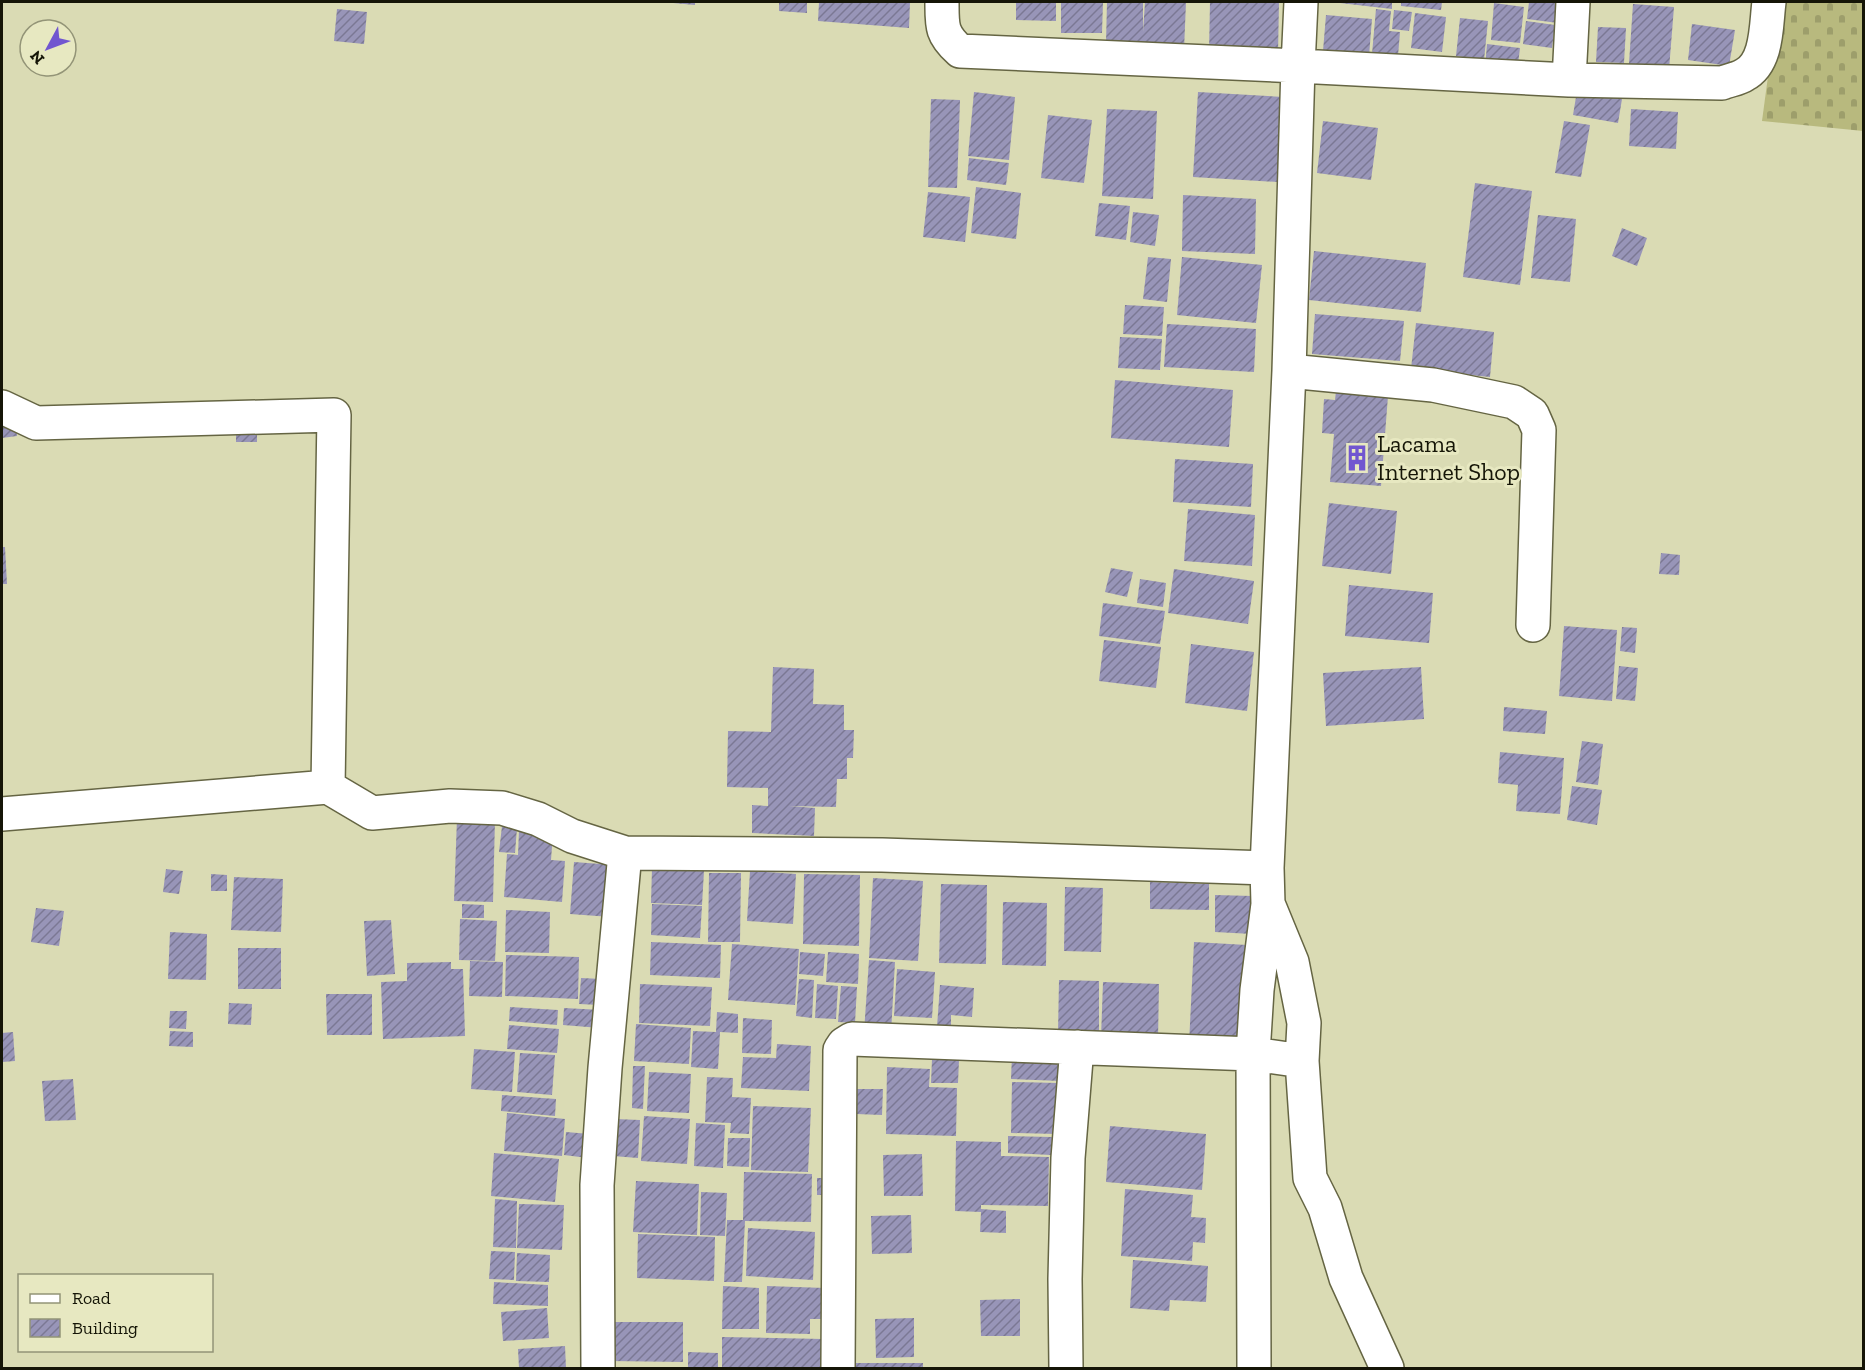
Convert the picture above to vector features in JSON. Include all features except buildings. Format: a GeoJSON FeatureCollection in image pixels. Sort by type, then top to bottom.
{"type":"FeatureCollection","features":[{"type":"Feature","properties":{"kind":"street"},"geometry":{"type":"LineString","coordinates":[[942,2],[942,21],[947,39],[960,51],[1569,80],[1722,83],[1746,75],[1758,62],[1763,47],[1769,2]]}},
{"type":"Feature","properties":{"kind":"street"},"geometry":{"type":"LineString","coordinates":[[1254,1368],[1253,1054],[1257,990],[1268,904],[1267,868],[1289,371],[1301,2]]}},
{"type":"Feature","properties":{"kind":"street"},"geometry":{"type":"LineString","coordinates":[[1569,80],[1573,2]]}},
{"type":"Feature","properties":{"kind":"street"},"geometry":{"type":"LineString","coordinates":[[1289,371],[1433,385],[1514,402],[1532,414],[1539,430],[1533,625]]}},
{"type":"Feature","properties":{"kind":"street"},"geometry":{"type":"LineString","coordinates":[[2,407],[36,423],[334,414],[328,787]]}},
{"type":"Feature","properties":{"kind":"street"},"geometry":{"type":"LineString","coordinates":[[2,813],[328,787],[372,813],[450,806],[502,808],[538,819],[572,836],[625,853],[882,855],[1267,868]]}},
{"type":"Feature","properties":{"kind":"street"},"geometry":{"type":"LineString","coordinates":[[598,1368],[597,1185],[604,1068],[625,853]]}},
{"type":"Feature","properties":{"kind":"street"},"geometry":{"type":"LineString","coordinates":[[1268,904],[1292,962],[1304,1023],[1302,1061],[1310,1178],[1325,1208],[1346,1278],[1387,1368]]}},
{"type":"Feature","properties":{"kind":"street"},"geometry":{"type":"LineString","coordinates":[[838,1368],[840,1050],[844,1044],[852,1039],[1077,1047],[1253,1054],[1302,1061]]}},
{"type":"Feature","properties":{"kind":"street"},"geometry":{"type":"LineString","coordinates":[[1066,1368],[1065,1279],[1068,1158],[1077,1047]]}},
{"type":"Feature","properties":{"kind":"green space"},"geometry":{"type":"Polygon","coordinates":[[[1778,2],[1863,2],[1863,131],[1762,121],[1778,2]]]}},
{"type":"Feature","properties":{"kind":"place","name":"Lacama Internet Shop"},"geometry":{"type":"Point","coordinates":[1357,458]}}]}
